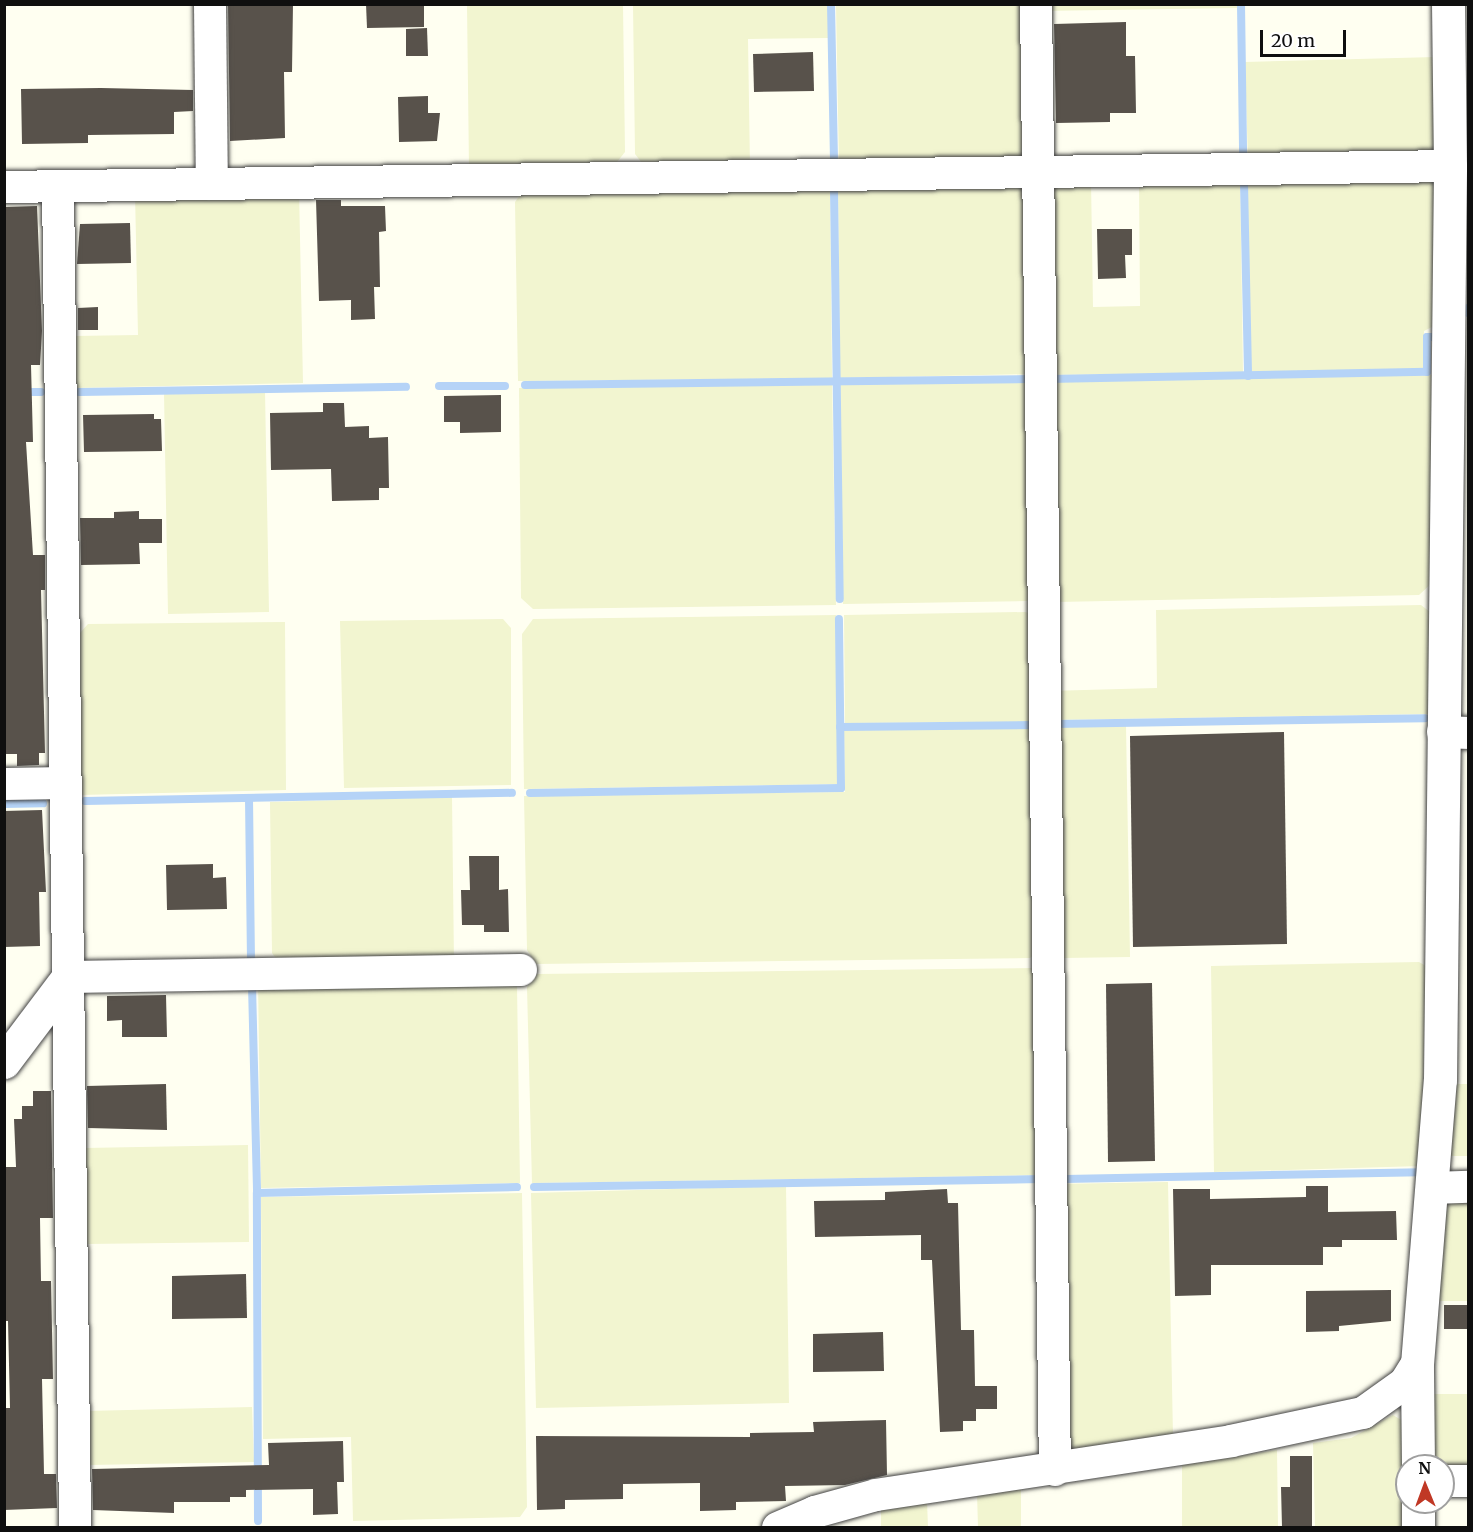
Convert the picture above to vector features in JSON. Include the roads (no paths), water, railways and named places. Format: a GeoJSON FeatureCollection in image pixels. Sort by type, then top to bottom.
{"type":"FeatureCollection","features":[{"type":"Feature","properties":{"kind":"street"},"geometry":{"type":"LineString","coordinates":[[210,4],[212,184]]}},
{"type":"Feature","properties":{"kind":"street"},"geometry":{"type":"LineString","coordinates":[[1035,4],[1055,1470]]}},
{"type":"Feature","properties":{"kind":"street"},"geometry":{"type":"LineString","coordinates":[[1418,1454],[1417,1364],[1440,1080],[1456,733],[1458,329],[1450,166],[1459,70],[1448,4]]}},
{"type":"Feature","properties":{"kind":"street"},"geometry":{"type":"LineString","coordinates":[[4,187],[1038,170],[1450,166]]}},
{"type":"Feature","properties":{"kind":"street"},"geometry":{"type":"LineString","coordinates":[[58,186],[75,1527]]}},
{"type":"Feature","properties":{"kind":"street"},"geometry":{"type":"LineString","coordinates":[[4,784],[65,783]]}},
{"type":"Feature","properties":{"kind":"street"},"geometry":{"type":"LineString","coordinates":[[68,977],[521,970]]}},
{"type":"Feature","properties":{"kind":"street"},"geometry":{"type":"LineString","coordinates":[[4,1062],[68,977]]}},
{"type":"Feature","properties":{"kind":"street"},"geometry":{"type":"LineString","coordinates":[[1433,1188],[1468,1187]]}},
{"type":"Feature","properties":{"kind":"street"},"geometry":{"type":"LineString","coordinates":[[778,1527],[815,1512],[876,1496],[1231,1441],[1363,1413],[1405,1383],[1417,1364]]}},
{"type":"Feature","properties":{"kind":"waterway"},"geometry":{"type":"LineString","coordinates":[[831,4],[834,160]]}},
{"type":"Feature","properties":{"kind":"waterway"},"geometry":{"type":"LineString","coordinates":[[1241,4],[1243,154]]}},
{"type":"Feature","properties":{"kind":"waterway"},"geometry":{"type":"LineString","coordinates":[[1244,182],[1248,376]]}},
{"type":"Feature","properties":{"kind":"waterway"},"geometry":{"type":"LineString","coordinates":[[834,189],[840,599]]}},
{"type":"Feature","properties":{"kind":"waterway"},"geometry":{"type":"LineString","coordinates":[[1468,308],[1468,313]]}},
{"type":"Feature","properties":{"kind":"waterway"},"geometry":{"type":"LineString","coordinates":[[1048,379],[1427,372],[1427,337],[1432,337]]}},
{"type":"Feature","properties":{"kind":"waterway"},"geometry":{"type":"LineString","coordinates":[[525,385],[1030,379]]}},
{"type":"Feature","properties":{"kind":"waterway"},"geometry":{"type":"LineString","coordinates":[[439,386],[505,386]]}},
{"type":"Feature","properties":{"kind":"waterway"},"geometry":{"type":"LineString","coordinates":[[79,392],[406,387]]}},
{"type":"Feature","properties":{"kind":"waterway"},"geometry":{"type":"LineString","coordinates":[[21,392],[41,392]]}},
{"type":"Feature","properties":{"kind":"waterway"},"geometry":{"type":"LineString","coordinates":[[530,793],[841,788],[839,619]]}},
{"type":"Feature","properties":{"kind":"waterway"},"geometry":{"type":"LineString","coordinates":[[1054,724],[1425,718]]}},
{"type":"Feature","properties":{"kind":"waterway"},"geometry":{"type":"LineString","coordinates":[[840,727],[1035,725]]}},
{"type":"Feature","properties":{"kind":"waterway"},"geometry":{"type":"LineString","coordinates":[[85,801],[512,793]]}},
{"type":"Feature","properties":{"kind":"waterway"},"geometry":{"type":"LineString","coordinates":[[249,798],[251,962]]}},
{"type":"Feature","properties":{"kind":"waterway"},"geometry":{"type":"LineString","coordinates":[[4,804],[43,803]]}},
{"type":"Feature","properties":{"kind":"waterway"},"geometry":{"type":"LineString","coordinates":[[252,985],[257,1193]]}},
{"type":"Feature","properties":{"kind":"waterway"},"geometry":{"type":"LineString","coordinates":[[1065,1179],[1420,1172]]}},
{"type":"Feature","properties":{"kind":"waterway"},"geometry":{"type":"LineString","coordinates":[[534,1187],[1041,1179]]}},
{"type":"Feature","properties":{"kind":"waterway"},"geometry":{"type":"LineString","coordinates":[[258,1521],[257,1193],[517,1187]]}}]}
